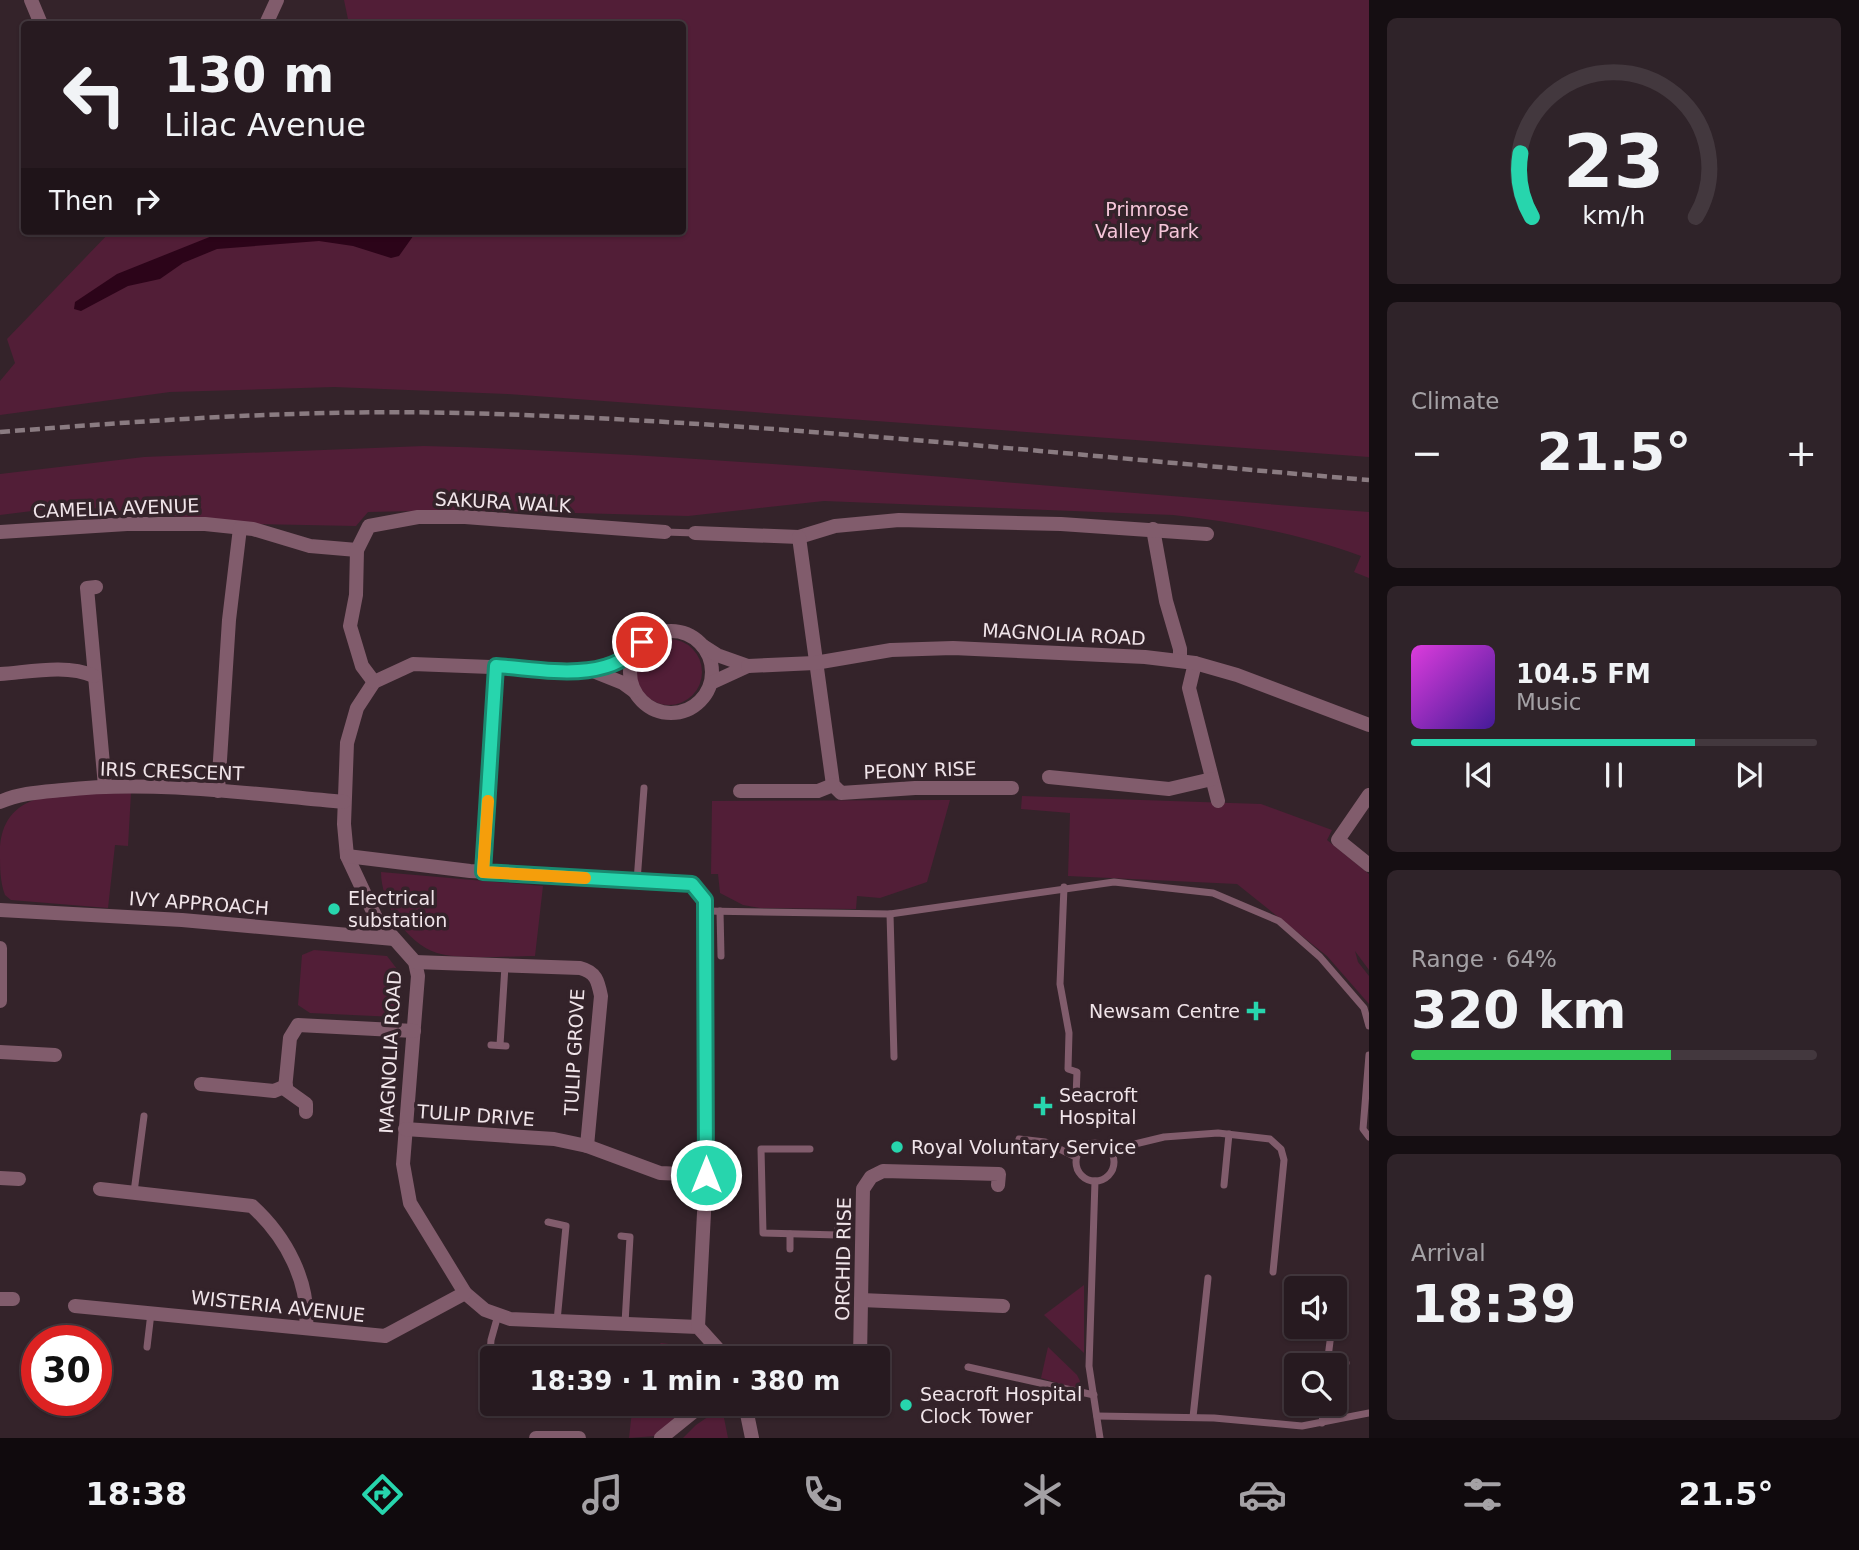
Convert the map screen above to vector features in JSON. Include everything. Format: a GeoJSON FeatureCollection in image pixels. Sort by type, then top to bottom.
{"type":"FeatureCollection","features":[{"type":"Feature","properties":{"kind":"street"},"geometry":{"type":"LineString","coordinates":[[31,0],[40,21]]}},
{"type":"Feature","properties":{"kind":"street"},"geometry":{"type":"LineString","coordinates":[[267,21],[277,0]]}},
{"type":"Feature","properties":{"kind":"street","name":"SAKURA WALK"},"geometry":{"type":"LineString","coordinates":[[357,550],[369,526],[418,517],[665,532]]}},
{"type":"Feature","properties":{"kind":"street","name":"SAKURA WALK"},"geometry":{"type":"LineString","coordinates":[[695,533],[799,537],[835,526],[898,520],[1061,524],[1208,534]]}},
{"type":"Feature","properties":{"kind":"street","name":"CAMELIA AVENUE"},"geometry":{"type":"LineString","coordinates":[[0,532],[127,524],[205,524],[240,528],[310,545],[357,550]]}},
{"type":"Feature","properties":{"kind":"street"},"geometry":{"type":"LineString","coordinates":[[218,791],[229,620],[240,528]]}},
{"type":"Feature","properties":{"kind":"street"},"geometry":{"type":"LineString","coordinates":[[1153,529],[1166,601],[1180,649],[1180,660]]}},
{"type":"Feature","properties":{"kind":"street"},"geometry":{"type":"LineString","coordinates":[[799,537],[833,785]]}},
{"type":"Feature","properties":{"kind":"street"},"geometry":{"type":"LineString","coordinates":[[357,550],[356,595],[350,626],[362,666],[374,682]]}},
{"type":"Feature","properties":{"kind":"street"},"geometry":{"type":"LineString","coordinates":[[96,587],[87,588],[105,786]]}},
{"type":"Feature","properties":{"kind":"street","name":"MAGNOLIA ROAD"},"geometry":{"type":"LineString","coordinates":[[593,671],[616,664],[634,652],[642,642],[666,631],[680,631],[717,655],[748,666]]}},
{"type":"Feature","properties":{"kind":"street"},"geometry":{"type":"LineString","coordinates":[[702,645],[709,656],[710,683]]}},
{"type":"Feature","properties":{"kind":"street","name":"MAGNOLIA ROAD"},"geometry":{"type":"LineString","coordinates":[[698,1327],[510,1319],[485,1310],[465,1293],[410,1203],[403,1164],[418,976],[415,962],[394,939],[366,900],[347,856],[344,802],[347,743],[356,708],[374,682],[413,664],[593,671],[623,683],[656,710],[669,713],[695,705],[710,683],[748,666],[815,663],[891,650],[953,648],[1180,660],[1369,725]]}},
{"type":"Feature","properties":{"kind":"street"},"geometry":{"type":"LineString","coordinates":[[634,652],[630,666],[635,692]]}},
{"type":"Feature","properties":{"kind":"street"},"geometry":{"type":"LineString","coordinates":[[1195,663],[1189,688],[1219,801]]}},
{"type":"Feature","properties":{"kind":"street"},"geometry":{"type":"LineString","coordinates":[[483,872],[496,666]]}},
{"type":"Feature","properties":{"kind":"street"},"geometry":{"type":"LineString","coordinates":[[0,674],[81,670],[94,676]]}},
{"type":"Feature","properties":{"kind":"street"},"geometry":{"type":"LineString","coordinates":[[1049,777],[1169,789],[1212,779]]}},
{"type":"Feature","properties":{"kind":"street","name":"PEONY RISE"},"geometry":{"type":"LineString","coordinates":[[740,791],[818,791],[833,785],[841,793],[915,788],[1012,788]]}},
{"type":"Feature","properties":{"kind":"street","name":"IRIS CRESCENT"},"geometry":{"type":"LineString","coordinates":[[0,802],[39,793],[105,786],[218,791],[344,802]]}},
{"type":"Feature","properties":{"kind":"street"},"geometry":{"type":"LineString","coordinates":[[1369,795],[1338,840],[1369,865]]}},
{"type":"Feature","properties":{"kind":"street"},"geometry":{"type":"LineString","coordinates":[[347,856],[483,872],[692,884],[705,900],[706,1170],[698,1327],[715,1346]]}},
{"type":"Feature","properties":{"kind":"street","name":"IVY APPROACH"},"geometry":{"type":"LineString","coordinates":[[0,910],[182,920],[394,939]]}},
{"type":"Feature","properties":{"kind":"street"},"geometry":{"type":"LineString","coordinates":[[0,948],[0,1001]]}},
{"type":"Feature","properties":{"kind":"street","name":"TULIP GROVE"},"geometry":{"type":"LineString","coordinates":[[415,962],[580,968],[588,970],[598,978],[601,996],[587,1146]]}},
{"type":"Feature","properties":{"kind":"street"},"geometry":{"type":"LineString","coordinates":[[306,1112],[306,1104],[285,1089],[290,1038],[298,1025],[414,1031]]}},
{"type":"Feature","properties":{"kind":"street"},"geometry":{"type":"LineString","coordinates":[[0,1052],[55,1055]]}},
{"type":"Feature","properties":{"kind":"street"},"geometry":{"type":"LineString","coordinates":[[201,1084],[274,1091],[286,1086]]}},
{"type":"Feature","properties":{"kind":"street","name":"TULIP DRIVE"},"geometry":{"type":"LineString","coordinates":[[405,1129],[554,1139],[587,1146],[660,1173],[706,1170]]}},
{"type":"Feature","properties":{"kind":"street","name":"ORCHID RISE"},"geometry":{"type":"LineString","coordinates":[[860,1346],[863,1189],[871,1177],[883,1171],[999,1174],[998,1185]]}},
{"type":"Feature","properties":{"kind":"street"},"geometry":{"type":"LineString","coordinates":[[0,1178],[19,1179]]}},
{"type":"Feature","properties":{"kind":"street"},"geometry":{"type":"LineString","coordinates":[[100,1189],[252,1206],[265,1218],[296,1266],[308,1304],[306,1327]]}},
{"type":"Feature","properties":{"kind":"street","name":"WISTERIA AVENUE"},"geometry":{"type":"LineString","coordinates":[[75,1306],[385,1336],[465,1293]]}},
{"type":"Feature","properties":{"kind":"street"},"geometry":{"type":"LineString","coordinates":[[861,1300],[1003,1306]]}},
{"type":"Feature","properties":{"kind":"street"},"geometry":{"type":"LineString","coordinates":[[661,1438],[688,1416]]}},
{"type":"Feature","properties":{"kind":"street"},"geometry":{"type":"LineString","coordinates":[[747,1416],[752,1438]]}},
{"type":"Feature","properties":{"kind":"street"},"geometry":{"type":"LineString","coordinates":[[536,1438],[579,1438]]}},
{"type":"Feature","properties":{"kind":"lane","name":"SAKURA WALK"},"geometry":{"type":"LineString","coordinates":[[665,532],[695,533]]}},
{"type":"Feature","properties":{"kind":"lane"},"geometry":{"type":"LineString","coordinates":[[637,881],[645,788]]}},
{"type":"Feature","properties":{"kind":"lane"},"geometry":{"type":"LineString","coordinates":[[704,911],[890,914],[1064,887],[1114,882],[1213,893],[1279,921],[1320,957],[1347,988],[1364,1008],[1369,1026]]}},
{"type":"Feature","properties":{"kind":"lane"},"geometry":{"type":"LineString","coordinates":[[1064,887],[1060,984],[1069,1033],[1068,1069],[1077,1072],[1076,1097]]}},
{"type":"Feature","properties":{"kind":"lane"},"geometry":{"type":"LineString","coordinates":[[720,911],[721,956]]}},
{"type":"Feature","properties":{"kind":"lane"},"geometry":{"type":"LineString","coordinates":[[890,914],[894,1057]]}},
{"type":"Feature","properties":{"kind":"lane"},"geometry":{"type":"LineString","coordinates":[[499,1045],[506,965]]}},
{"type":"Feature","properties":{"kind":"lane"},"geometry":{"type":"LineString","coordinates":[[1369,1055],[1363,1129],[1369,1137]]}},
{"type":"Feature","properties":{"kind":"lane"},"geometry":{"type":"LineString","coordinates":[[134,1192],[144,1116]]}},
{"type":"Feature","properties":{"kind":"lane"},"geometry":{"type":"LineString","coordinates":[[1110,1150],[1112,1170],[1102,1180],[1095,1181],[1081,1176],[1076,1157],[1083,1146],[1094,1142],[1110,1150],[1164,1137],[1229,1134],[1270,1139],[1281,1149],[1284,1160],[1273,1272]]}},
{"type":"Feature","properties":{"kind":"lane"},"geometry":{"type":"LineString","coordinates":[[1224,1185],[1229,1134]]}},
{"type":"Feature","properties":{"kind":"lane"},"geometry":{"type":"LineString","coordinates":[[1019,1139],[1045,1142],[1076,1157]]}},
{"type":"Feature","properties":{"kind":"lane"},"geometry":{"type":"LineString","coordinates":[[810,1149],[761,1149],[763,1233],[838,1235],[838,1212]]}},
{"type":"Feature","properties":{"kind":"lane"},"geometry":{"type":"LineString","coordinates":[[1095,1181],[1089,1366],[1100,1438]]}},
{"type":"Feature","properties":{"kind":"lane"},"geometry":{"type":"LineString","coordinates":[[548,1222],[566,1226],[558,1321]]}},
{"type":"Feature","properties":{"kind":"lane"},"geometry":{"type":"LineString","coordinates":[[790,1234],[790,1249]]}},
{"type":"Feature","properties":{"kind":"lane"},"geometry":{"type":"LineString","coordinates":[[621,1236],[630,1237],[625,1322]]}},
{"type":"Feature","properties":{"kind":"lane"},"geometry":{"type":"LineString","coordinates":[[1193,1418],[1208,1278]]}},
{"type":"Feature","properties":{"kind":"lane"},"geometry":{"type":"LineString","coordinates":[[147,1347],[151,1312]]}},
{"type":"Feature","properties":{"kind":"lane"},"geometry":{"type":"LineString","coordinates":[[491,1346],[498,1315]]}},
{"type":"Feature","properties":{"kind":"lane"},"geometry":{"type":"LineString","coordinates":[[968,1367],[1094,1395]]}},
{"type":"Feature","properties":{"kind":"lane"},"geometry":{"type":"LineString","coordinates":[[1097,1416],[1193,1418],[1302,1426],[1369,1413]]}},
{"type":"Feature","properties":{"kind":"lane"},"geometry":{"type":"LineString","coordinates":[[1322,1423],[1323,1416]]}},
{"type":"Feature","properties":{"kind":"green space","name":"Primrose Valley Park"},"geometry":{"type":"Polygon","coordinates":[[[344,0],[1369,0],[1369,457],[507,394],[334,387],[170,392],[0,415],[0,381],[15,363],[7,339],[107,235],[686,235],[686,21],[348,21],[344,0]]]}},
{"type":"Feature","properties":{"kind":"green space"},"geometry":{"type":"Polygon","coordinates":[[[424,446],[542,450],[897,473],[1369,512],[1369,578],[1354,572],[1361,556],[1338,548],[1268,530],[1173,515],[824,501],[688,516],[460,510],[368,512],[356,526],[254,524],[72,506],[0,515],[0,474],[144,457],[424,446]]]}},
{"type":"Feature","properties":{"kind":"green space"},"geometry":{"type":"Polygon","coordinates":[[[669,639],[682,642],[692,649],[699,659],[702,672],[699,685],[692,695],[682,702],[669,705],[656,702],[646,695],[639,685],[636,672],[639,659],[646,649],[656,642],[669,639]]]}},
{"type":"Feature","properties":{"kind":"green space"},"geometry":{"type":"Polygon","coordinates":[[[131,793],[128,846],[115,845],[108,908],[11,900],[5,895],[1,880],[0,853],[4,830],[13,813],[28,802],[46,796],[131,793]]]}},
{"type":"Feature","properties":{"kind":"green space"},"geometry":{"type":"Polygon","coordinates":[[[1022,796],[1261,804],[1332,830],[1327,840],[1369,874],[1369,970],[1355,951],[1358,962],[1369,976],[1369,1004],[1327,956],[1237,884],[1068,876],[1070,813],[1021,809],[1022,796]]]}},
{"type":"Feature","properties":{"kind":"green space"},"geometry":{"type":"Polygon","coordinates":[[[950,800],[927,882],[880,898],[857,896],[856,909],[760,908],[743,905],[720,893],[718,874],[711,874],[712,801],[950,800]]]}},
{"type":"Feature","properties":{"kind":"green space"},"geometry":{"type":"Polygon","coordinates":[[[381,872],[543,886],[535,956],[458,956],[437,953],[426,948],[397,920],[385,896],[381,872]]]}},
{"type":"Feature","properties":{"kind":"green space"},"geometry":{"type":"Polygon","coordinates":[[[314,950],[387,956],[400,973],[395,1017],[310,1013],[298,1005],[302,955],[314,950]]]}},
{"type":"Feature","properties":{"kind":"green space"},"geometry":{"type":"Polygon","coordinates":[[[1084,1285],[1084,1353],[1044,1315],[1084,1285]]]}},
{"type":"Feature","properties":{"kind":"green space"},"geometry":{"type":"Polygon","coordinates":[[[661,1343],[686,1346],[658,1346],[661,1343]]]}},
{"type":"Feature","properties":{"kind":"green space"},"geometry":{"type":"Polygon","coordinates":[[[1048,1347],[1077,1375],[1080,1381],[1078,1389],[1041,1378],[1048,1347]]]}},
{"type":"Feature","properties":{"kind":"green space"},"geometry":{"type":"Polygon","coordinates":[[[631,1416],[678,1416],[656,1436],[629,1438],[631,1416]]]}},
{"type":"Feature","properties":{"kind":"green space"},"geometry":{"type":"Polygon","coordinates":[[[709,1416],[721,1416],[724,1418],[728,1438],[683,1438],[709,1416]]]}},
{"type":"Feature","properties":{"kind":"shaded area"},"geometry":{"type":"Polygon","coordinates":[[[414,235],[399,256],[391,258],[353,246],[319,241],[217,249],[183,263],[160,279],[128,286],[81,311],[74,309],[75,302],[117,274],[212,236],[414,235]]]}},
{"type":"Feature","properties":{"kind":"railway"},"geometry":{"type":"LineString","coordinates":[[0,432],[288,414],[461,413],[802,431],[1369,480]]}},
{"type":"Feature","properties":{"kind":"slow traffic"},"geometry":{"type":"LineString","coordinates":[[488,801],[483,872],[585,878]]}},
{"type":"Feature","properties":{"kind":"place","name":"Electrical substation"},"geometry":{"type":"Point","coordinates":[334,909]}},
{"type":"Feature","properties":{"kind":"place","name":"Newsam Centre"},"geometry":{"type":"Point","coordinates":[1256,1011]}},
{"type":"Feature","properties":{"kind":"place","name":"Seacroft Hospital"},"geometry":{"type":"Point","coordinates":[1043,1106]}},
{"type":"Feature","properties":{"kind":"place","name":"Royal Voluntary Service"},"geometry":{"type":"Point","coordinates":[897,1147]}},
{"type":"Feature","properties":{"kind":"place","name":"Seacroft Hospital Clock Tower"},"geometry":{"type":"Point","coordinates":[906,1405]}},
{"type":"Feature","properties":{"kind":"route"},"geometry":{"type":"LineString","coordinates":[[642,642],[634,652],[616,664],[593,671],[496,666],[483,872],[692,884],[705,900],[706,1175]]}}]}
